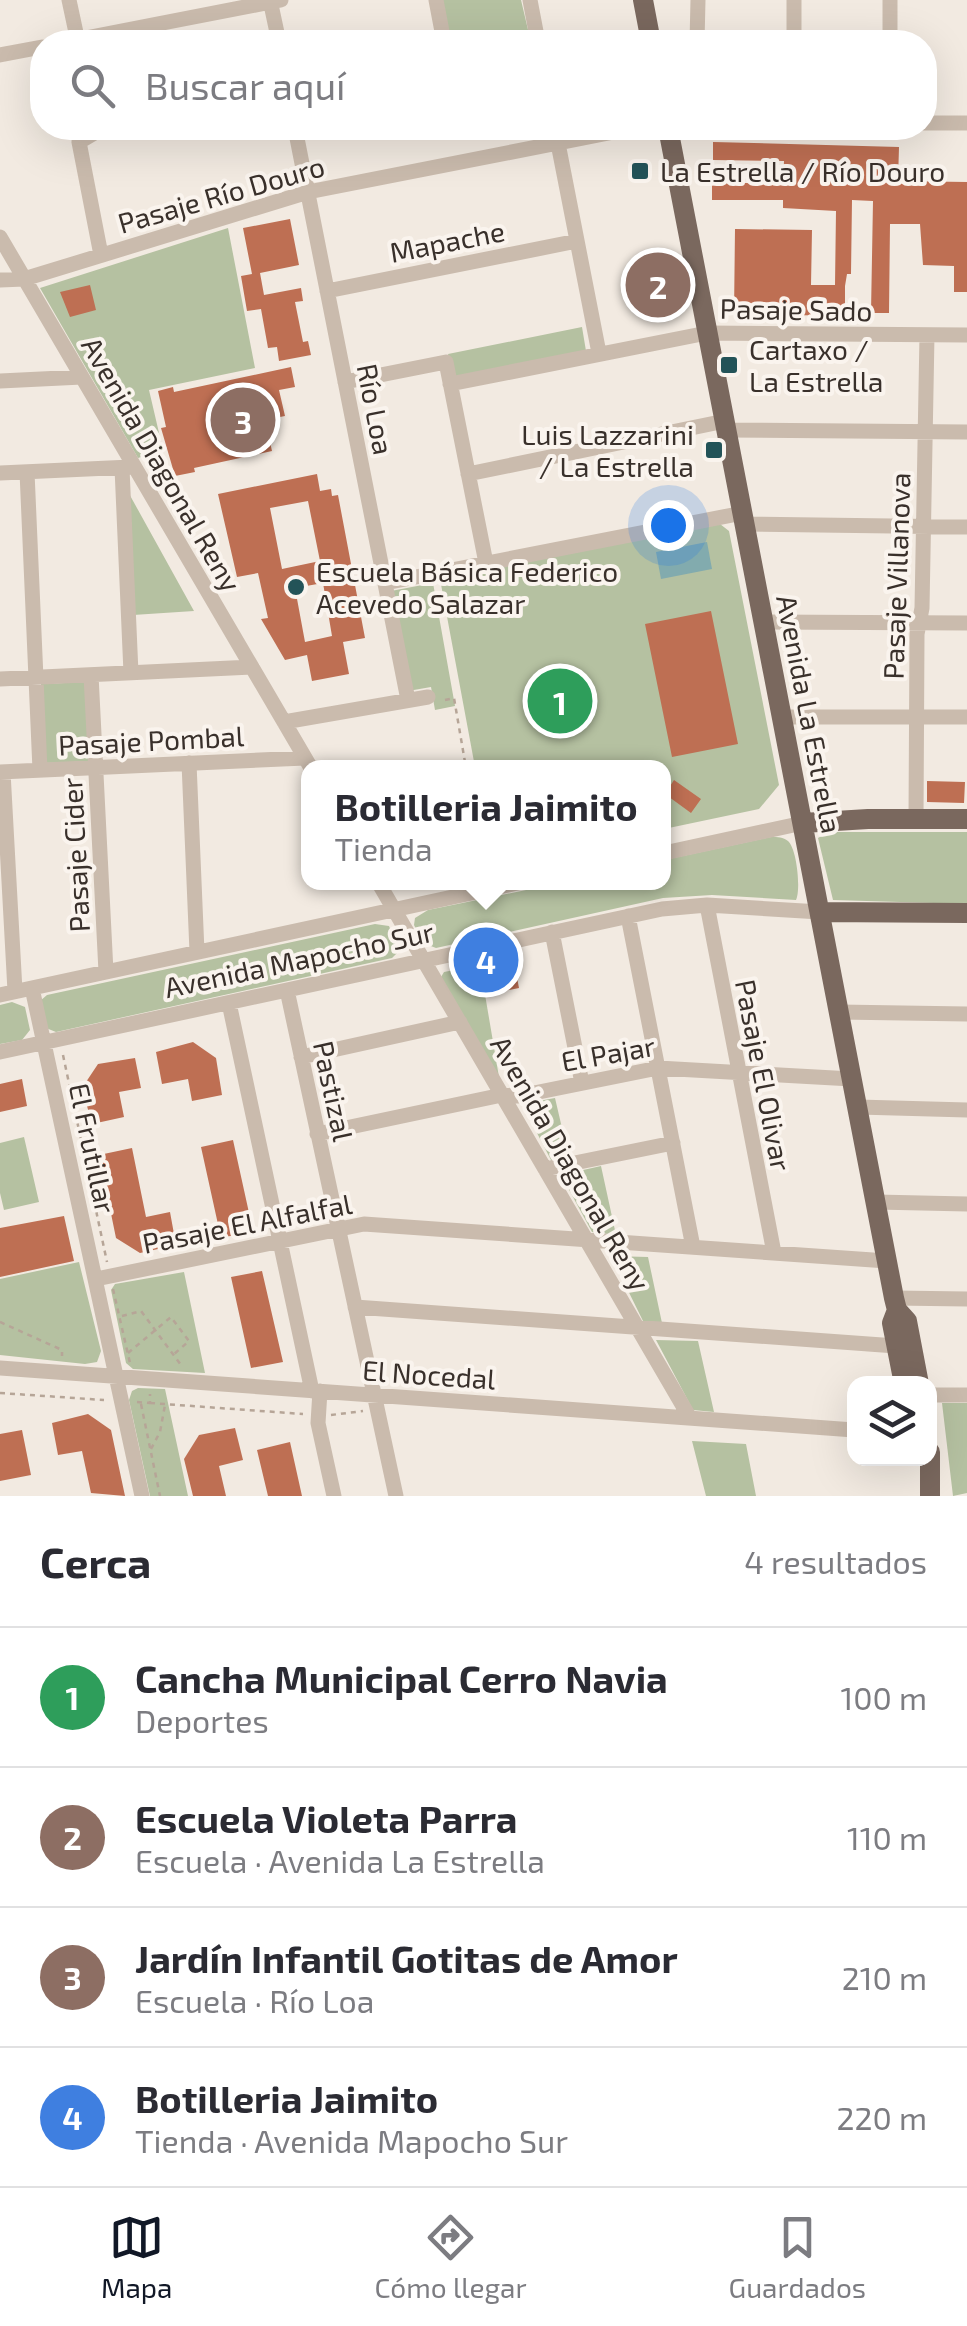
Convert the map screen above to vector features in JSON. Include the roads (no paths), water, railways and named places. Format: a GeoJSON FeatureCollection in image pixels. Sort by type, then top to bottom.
{"type":"FeatureCollection","features":[{"type":"Feature","properties":{"kind":"main road"},"geometry":{"type":"LineString","coordinates":[[643,0],[649,30]]}},
{"type":"Feature","properties":{"kind":"main road","name":"Avenida La Estrella"},"geometry":{"type":"LineString","coordinates":[[670,140],[887,1262],[896,1304],[907,1321],[917,1376]]}},
{"type":"Feature","properties":{"kind":"main road"},"geometry":{"type":"LineString","coordinates":[[803,823],[967,820]]}},
{"type":"Feature","properties":{"kind":"main road","name":"Avenida Mapocho Sur"},"geometry":{"type":"LineString","coordinates":[[820,912],[967,914]]}},
{"type":"Feature","properties":{"kind":"main road","name":"Avenida La Estrella"},"geometry":{"type":"LineString","coordinates":[[896,1304],[892,1323],[902,1376]]}},
{"type":"Feature","properties":{"kind":"main road"},"geometry":{"type":"LineString","coordinates":[[919,1466],[927,1496]]}},
{"type":"Feature","properties":{"kind":"main road"},"geometry":{"type":"LineString","coordinates":[[927,1496],[929,1466]]}},
{"type":"Feature","properties":{"kind":"street"},"geometry":{"type":"LineString","coordinates":[[70,0],[72,30]]}},
{"type":"Feature","properties":{"kind":"street"},"geometry":{"type":"LineString","coordinates":[[436,0],[442,30]]}},
{"type":"Feature","properties":{"kind":"street"},"geometry":{"type":"LineString","coordinates":[[530,0],[536,30]]}},
{"type":"Feature","properties":{"kind":"street"},"geometry":{"type":"LineString","coordinates":[[697,30],[698,0]]}},
{"type":"Feature","properties":{"kind":"street"},"geometry":{"type":"LineString","coordinates":[[794,0],[794,30]]}},
{"type":"Feature","properties":{"kind":"street"},"geometry":{"type":"LineString","coordinates":[[890,0],[890,30]]}},
{"type":"Feature","properties":{"kind":"street"},"geometry":{"type":"LineString","coordinates":[[132,30],[274,1],[278,30]]}},
{"type":"Feature","properties":{"kind":"street"},"geometry":{"type":"LineString","coordinates":[[0,55],[30,49]]}},
{"type":"Feature","properties":{"kind":"street"},"geometry":{"type":"LineString","coordinates":[[937,122],[967,123]]}},
{"type":"Feature","properties":{"kind":"street"},"geometry":{"type":"LineString","coordinates":[[82,140],[101,255]]}},
{"type":"Feature","properties":{"kind":"street","name":"Río Loa"},"geometry":{"type":"LineString","coordinates":[[297,140],[408,700]]}},
{"type":"Feature","properties":{"kind":"street","name":"Pasaje Río Douro"},"geometry":{"type":"LineString","coordinates":[[0,280],[24,279],[308,192],[534,140]]}},
{"type":"Feature","properties":{"kind":"street"},"geometry":{"type":"LineString","coordinates":[[557,140],[599,353]]}},
{"type":"Feature","properties":{"kind":"street","name":"Avenida Diagonal Reny"},"geometry":{"type":"LineString","coordinates":[[0,237],[82,377],[128,468],[306,760]]}},
{"type":"Feature","properties":{"kind":"street","name":"Mapache"},"geometry":{"type":"LineString","coordinates":[[327,291],[577,242]]}},
{"type":"Feature","properties":{"kind":"street","name":"Pasaje Sado"},"geometry":{"type":"LineString","coordinates":[[450,384],[708,333],[967,336]]}},
{"type":"Feature","properties":{"kind":"street","name":"Pasaje Villanova"},"geometry":{"type":"LineString","coordinates":[[916,819],[926,335]]}},
{"type":"Feature","properties":{"kind":"street"},"geometry":{"type":"LineString","coordinates":[[345,382],[446,362],[486,563]]}},
{"type":"Feature","properties":{"kind":"street"},"geometry":{"type":"LineString","coordinates":[[0,380],[82,377]]}},
{"type":"Feature","properties":{"kind":"street"},"geometry":{"type":"LineString","coordinates":[[468,474],[726,426],[967,432]]}},
{"type":"Feature","properties":{"kind":"street"},"geometry":{"type":"LineString","coordinates":[[0,473],[128,468],[131,673]]}},
{"type":"Feature","properties":{"kind":"street"},"geometry":{"type":"LineString","coordinates":[[27,472],[40,770]]}},
{"type":"Feature","properties":{"kind":"street"},"geometry":{"type":"LineString","coordinates":[[384,583],[744,519],[967,527]]}},
{"type":"Feature","properties":{"kind":"street"},"geometry":{"type":"LineString","coordinates":[[764,622],[967,622]]}},
{"type":"Feature","properties":{"kind":"street"},"geometry":{"type":"LineString","coordinates":[[0,679],[252,667]]}},
{"type":"Feature","properties":{"kind":"street","name":"Pasaje Cider"},"geometry":{"type":"LineString","coordinates":[[91,675],[106,972]]}},
{"type":"Feature","properties":{"kind":"street","name":"Pasaje Pombal"},"geometry":{"type":"LineString","coordinates":[[284,722],[428,697]]}},
{"type":"Feature","properties":{"kind":"street"},"geometry":{"type":"LineString","coordinates":[[782,717],[967,718]]}},
{"type":"Feature","properties":{"kind":"street"},"geometry":{"type":"LineString","coordinates":[[189,763],[197,952]]}},
{"type":"Feature","properties":{"kind":"street","name":"Pasaje Pombal"},"geometry":{"type":"LineString","coordinates":[[1,772],[189,763],[301,763]]}},
{"type":"Feature","properties":{"kind":"street"},"geometry":{"type":"LineString","coordinates":[[1,772],[7,993],[485,890]]}},
{"type":"Feature","properties":{"kind":"street"},"geometry":{"type":"LineString","coordinates":[[671,851],[803,823]]}},
{"type":"Feature","properties":{"kind":"street","name":"Avenida Diagonal Reny"},"geometry":{"type":"LineString","coordinates":[[383,890],[690,1418]]}},
{"type":"Feature","properties":{"kind":"street","name":"Pasaje El Olivar"},"geometry":{"type":"LineString","coordinates":[[707,905],[774,1253]]}},
{"type":"Feature","properties":{"kind":"street","name":"Avenida Mapocho Sur"},"geometry":{"type":"LineString","coordinates":[[0,1052],[674,906],[820,912]]}},
{"type":"Feature","properties":{"kind":"street"},"geometry":{"type":"LineString","coordinates":[[628,916],[693,1248]]}},
{"type":"Feature","properties":{"kind":"street"},"geometry":{"type":"LineString","coordinates":[[552,932],[582,1083]]}},
{"type":"Feature","properties":{"kind":"street","name":"El Frutillar"},"geometry":{"type":"LineString","coordinates":[[32,988],[142,1496]]}},
{"type":"Feature","properties":{"kind":"street","name":"Pastizal"},"geometry":{"type":"LineString","coordinates":[[286,990],[355,1307],[368,1394],[396,1496]]}},
{"type":"Feature","properties":{"kind":"street"},"geometry":{"type":"LineString","coordinates":[[229,1002],[316,1391],[334,1496]]}},
{"type":"Feature","properties":{"kind":"street"},"geometry":{"type":"LineString","coordinates":[[839,1012],[967,1014]]}},
{"type":"Feature","properties":{"kind":"street"},"geometry":{"type":"LineString","coordinates":[[301,1057],[460,1022]]}},
{"type":"Feature","properties":{"kind":"street","name":"El Pajar"},"geometry":{"type":"LineString","coordinates":[[318,1134],[502,1095],[519,1096],[658,1068],[852,1079]]}},
{"type":"Feature","properties":{"kind":"street"},"geometry":{"type":"LineString","coordinates":[[858,1107],[967,1110]]}},
{"type":"Feature","properties":{"kind":"street"},"geometry":{"type":"LineString","coordinates":[[546,1170],[672,1143]]}},
{"type":"Feature","properties":{"kind":"street"},"geometry":{"type":"LineString","coordinates":[[876,1202],[967,1204]]}},
{"type":"Feature","properties":{"kind":"street","name":"Pasaje El Alfalfal"},"geometry":{"type":"LineString","coordinates":[[96,1279],[364,1224],[887,1262]]}},
{"type":"Feature","properties":{"kind":"street"},"geometry":{"type":"LineString","coordinates":[[896,1304],[967,1299]]}},
{"type":"Feature","properties":{"kind":"street"},"geometry":{"type":"LineString","coordinates":[[355,1307],[896,1346]]}},
{"type":"Feature","properties":{"kind":"street","name":"El Nocedal"},"geometry":{"type":"LineString","coordinates":[[0,1368],[847,1429]]}},
{"type":"Feature","properties":{"kind":"street"},"geometry":{"type":"LineString","coordinates":[[937,1395],[967,1395]]}},
{"type":"Feature","properties":{"kind":"water"},"geometry":{"type":"Polygon","coordinates":[[[707,542],[712,569],[661,579],[656,552],[707,542]]]}},
{"type":"Feature","properties":{"kind":"place","name":"La Estrella / Río Douro"},"geometry":{"type":"Point","coordinates":[640,171]}},
{"type":"Feature","properties":{"kind":"place","name":"Escuela Violeta Parra"},"geometry":{"type":"Point","coordinates":[658,285]}},
{"type":"Feature","properties":{"kind":"place","name":"Cartaxo / La Estrella"},"geometry":{"type":"Point","coordinates":[729,365]}},
{"type":"Feature","properties":{"kind":"place","name":"Jardín Infantil Gotitas de Amor"},"geometry":{"type":"Point","coordinates":[243,420]}},
{"type":"Feature","properties":{"kind":"place","name":"Luis Lazzarini / La Estrella"},"geometry":{"type":"Point","coordinates":[714,450]}},
{"type":"Feature","properties":{"kind":"place","name":"Escuela Básica Federico Acevedo Salazar"},"geometry":{"type":"Point","coordinates":[296,587]}},
{"type":"Feature","properties":{"kind":"place","name":"Cancha Municipal Cerro Navia"},"geometry":{"type":"Point","coordinates":[560,701]}},
{"type":"Feature","properties":{"kind":"place","name":"Botilleria Jaimito"},"geometry":{"type":"Point","coordinates":[486,960]}}]}
